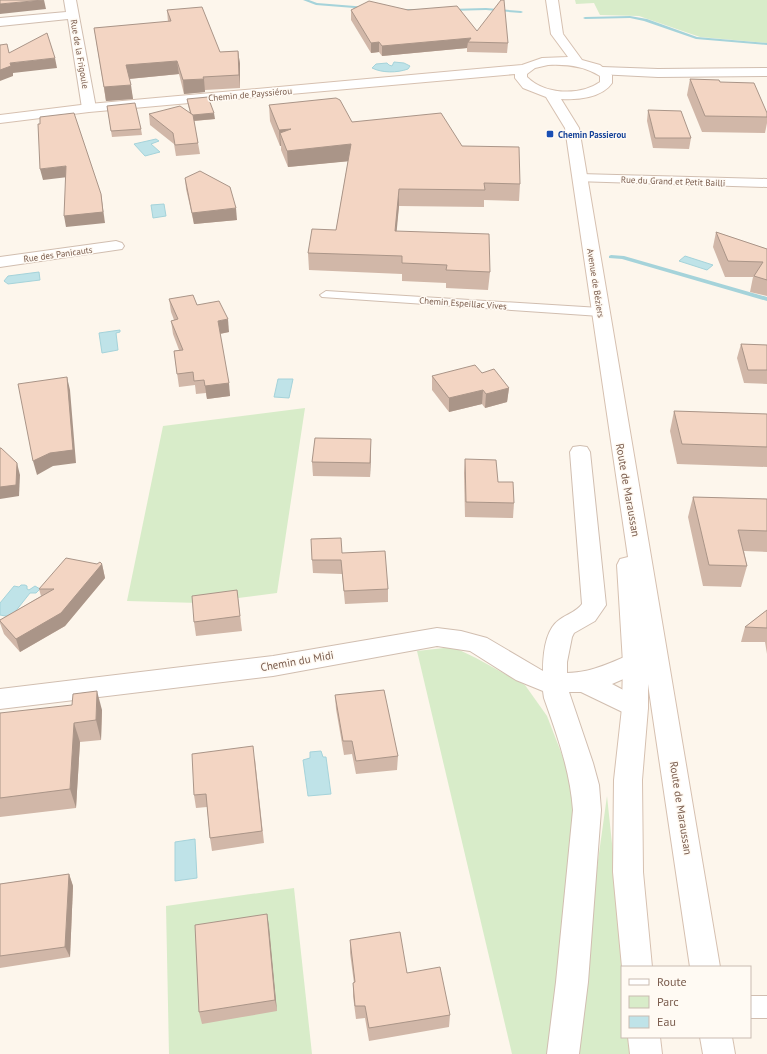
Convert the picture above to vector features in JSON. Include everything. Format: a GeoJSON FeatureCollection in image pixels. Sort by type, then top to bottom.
{"type":"FeatureCollection","features":[{"type":"Feature","properties":{"kind":"street","name":"Rue de la Frigoule"},"geometry":{"type":"LineString","coordinates":[[70,0],[89,108]]}},
{"type":"Feature","properties":{"kind":"street"},"geometry":{"type":"LineString","coordinates":[[552,0],[557,34],[578,62],[604,78],[658,73],[766,72]]}},
{"type":"Feature","properties":{"kind":"street"},"geometry":{"type":"LineString","coordinates":[[0,22],[73,15]]}},
{"type":"Feature","properties":{"kind":"street"},"geometry":{"type":"LineString","coordinates":[[557,34],[544,62],[578,62]]}},
{"type":"Feature","properties":{"kind":"street","name":"Chemin de Payssiérou"},"geometry":{"type":"LineString","coordinates":[[0,120],[89,108],[525,69],[544,62]]}},
{"type":"Feature","properties":{"kind":"street"},"geometry":{"type":"LineString","coordinates":[[525,69],[521,73],[521,78],[524,82],[535,89],[581,104]]}},
{"type":"Feature","properties":{"kind":"street","name":"Chemin de Payssiérou"},"geometry":{"type":"LineString","coordinates":[[452,76],[524,82]]}},
{"type":"Feature","properties":{"kind":"street"},"geometry":{"type":"LineString","coordinates":[[572,128],[581,104],[602,88],[604,78]]}},
{"type":"Feature","properties":{"kind":"street","name":"Avenue de Béziers"},"geometry":{"type":"LineString","coordinates":[[551,94],[572,128],[620,438]]}},
{"type":"Feature","properties":{"kind":"street","name":"Rue du Grand et Petit Bailli"},"geometry":{"type":"LineString","coordinates":[[580,178],[767,183]]}},
{"type":"Feature","properties":{"kind":"street","name":"Rue des Panicauts"},"geometry":{"type":"LineString","coordinates":[[0,262],[116,246]]}},
{"type":"Feature","properties":{"kind":"street","name":"Route de Maraussan"},"geometry":{"type":"LineString","coordinates":[[620,438],[635,663],[635,708],[626,813],[628,872],[637,966]]}},
{"type":"Feature","properties":{"kind":"street","name":"Route de Maraussan"},"geometry":{"type":"LineString","coordinates":[[620,438],[663,691],[705,966]]}},
{"type":"Feature","properties":{"kind":"street"},"geometry":{"type":"LineString","coordinates":[[563,1054],[587,810],[583,777],[557,698],[555,662],[560,636],[566,627],[587,614],[594,605],[593,580],[580,452]]}},
{"type":"Feature","properties":{"kind":"street","name":"Chemin du Midi"},"geometry":{"type":"LineString","coordinates":[[0,699],[273,666],[437,637],[454,638],[471,642],[485,648],[517,670],[540,680],[555,682],[583,682]]}},
{"type":"Feature","properties":{"kind":"street"},"geometry":{"type":"LineString","coordinates":[[583,682],[609,675],[635,663]]}},
{"type":"Feature","properties":{"kind":"street"},"geometry":{"type":"LineString","coordinates":[[583,682],[614,695],[635,708]]}},
{"type":"Feature","properties":{"kind":"street"},"geometry":{"type":"LineString","coordinates":[[644,1038],[646,1054]]}},
{"type":"Feature","properties":{"kind":"street"},"geometry":{"type":"LineString","coordinates":[[716,1038],[719,1054]]}},
{"type":"Feature","properties":{"kind":"lane","name":"Chemin Espeillac Vives"},"geometry":{"type":"LineString","coordinates":[[326,295],[600,312]]}},
{"type":"Feature","properties":{"kind":"lane"},"geometry":{"type":"LineString","coordinates":[[751,1007],[767,1008]]}},
{"type":"Feature","properties":{"kind":"green space"},"geometry":{"type":"Polygon","coordinates":[[[575,0],[767,0],[767,43],[700,37],[639,16],[600,15],[594,3],[576,4],[575,0]]]}},
{"type":"Feature","properties":{"kind":"green space"},"geometry":{"type":"Polygon","coordinates":[[[305,408],[277,593],[199,603],[127,601],[163,426],[305,408]]]}},
{"type":"Feature","properties":{"kind":"green space"},"geometry":{"type":"Polygon","coordinates":[[[453,647],[525,685],[547,716],[566,765],[573,797],[569,920],[553,1054],[512,1054],[417,651],[453,647]]]}},
{"type":"Feature","properties":{"kind":"green space"},"geometry":{"type":"Polygon","coordinates":[[[607,796],[625,966],[621,966],[621,1038],[632,1038],[634,1054],[571,1054],[607,796]]]}},
{"type":"Feature","properties":{"kind":"green space"},"geometry":{"type":"Polygon","coordinates":[[[294,888],[312,1054],[169,1054],[166,906],[294,888]]]}},
{"type":"Feature","properties":{"kind":"water"},"geometry":{"type":"Polygon","coordinates":[[[394,62],[404,63],[410,66],[408,69],[394,72],[385,72],[372,68],[376,64],[387,63],[392,66],[394,62]]]}},
{"type":"Feature","properties":{"kind":"water"},"geometry":{"type":"Polygon","coordinates":[[[156,139],[159,141],[151,144],[160,152],[145,156],[134,144],[156,139]]]}},
{"type":"Feature","properties":{"kind":"water"},"geometry":{"type":"Polygon","coordinates":[[[164,204],[166,216],[153,218],[151,205],[164,204]]]}},
{"type":"Feature","properties":{"kind":"water"},"geometry":{"type":"Polygon","coordinates":[[[685,256],[713,265],[707,270],[679,261],[685,256]]]}},
{"type":"Feature","properties":{"kind":"water"},"geometry":{"type":"Polygon","coordinates":[[[39,272],[40,280],[8,284],[4,281],[8,276],[39,272]]]}},
{"type":"Feature","properties":{"kind":"water"},"geometry":{"type":"Polygon","coordinates":[[[120,330],[120,332],[116,333],[118,350],[102,353],[99,333],[120,330]]]}},
{"type":"Feature","properties":{"kind":"water"},"geometry":{"type":"Polygon","coordinates":[[[278,379],[293,379],[289,398],[274,397],[278,379]]]}},
{"type":"Feature","properties":{"kind":"water"},"geometry":{"type":"Polygon","coordinates":[[[21,585],[27,586],[27,589],[29,590],[35,586],[40,589],[36,593],[30,593],[11,617],[0,615],[0,603],[14,586],[19,587],[21,585]]]}},
{"type":"Feature","properties":{"kind":"water"},"geometry":{"type":"Polygon","coordinates":[[[321,751],[323,757],[326,757],[331,794],[308,796],[303,760],[310,758],[310,752],[321,751]]]}},
{"type":"Feature","properties":{"kind":"water"},"geometry":{"type":"Polygon","coordinates":[[[195,839],[197,878],[175,881],[175,842],[195,839]]]}},
{"type":"Feature","properties":{"kind":"building"},"geometry":{"type":"Polygon","coordinates":[[[0,0],[43,0],[0,4],[0,0]]]}},
{"type":"Feature","properties":{"kind":"building"},"geometry":{"type":"Polygon","coordinates":[[[501,0],[504,0],[508,43],[468,42],[471,38],[382,46],[379,42],[371,43],[351,10],[369,1],[408,10],[457,6],[477,31],[501,0]]]}},
{"type":"Feature","properties":{"kind":"building"},"geometry":{"type":"Polygon","coordinates":[[[202,7],[220,52],[238,51],[239,75],[203,77],[204,79],[183,80],[177,61],[126,65],[131,85],[104,87],[94,28],[171,21],[167,10],[202,7]]]}},
{"type":"Feature","properties":{"kind":"building"},"geometry":{"type":"Polygon","coordinates":[[[47,33],[55,58],[10,63],[11,66],[0,70],[0,45],[7,44],[9,53],[47,33]]]}},
{"type":"Feature","properties":{"kind":"building"},"geometry":{"type":"Polygon","coordinates":[[[690,79],[754,83],[767,113],[767,117],[705,116],[690,79]]]}},
{"type":"Feature","properties":{"kind":"building"},"geometry":{"type":"Polygon","coordinates":[[[208,97],[214,113],[191,114],[187,99],[208,97]]]}},
{"type":"Feature","properties":{"kind":"building"},"geometry":{"type":"Polygon","coordinates":[[[336,98],[340,100],[352,122],[441,113],[462,146],[519,147],[520,184],[484,183],[485,190],[399,189],[395,231],[489,234],[490,272],[446,270],[447,265],[402,263],[402,256],[308,253],[312,229],[336,230],[351,144],[287,151],[280,133],[291,129],[279,130],[269,105],[336,98]]]}},
{"type":"Feature","properties":{"kind":"building"},"geometry":{"type":"Polygon","coordinates":[[[135,103],[141,129],[111,131],[107,106],[135,103]]]}},
{"type":"Feature","properties":{"kind":"building"},"geometry":{"type":"Polygon","coordinates":[[[180,106],[193,115],[198,143],[175,145],[173,133],[149,114],[180,106]]]}},
{"type":"Feature","properties":{"kind":"building"},"geometry":{"type":"Polygon","coordinates":[[[648,110],[681,111],[691,138],[655,138],[648,110]]]}},
{"type":"Feature","properties":{"kind":"building"},"geometry":{"type":"Polygon","coordinates":[[[74,113],[101,194],[103,212],[64,216],[66,166],[40,169],[38,124],[40,124],[40,117],[74,113]]]}},
{"type":"Feature","properties":{"kind":"building"},"geometry":{"type":"Polygon","coordinates":[[[200,171],[230,187],[236,208],[192,213],[185,178],[200,171]]]}},
{"type":"Feature","properties":{"kind":"building"},"geometry":{"type":"Polygon","coordinates":[[[716,232],[767,249],[767,280],[754,276],[763,262],[728,261],[716,232]]]}},
{"type":"Feature","properties":{"kind":"building"},"geometry":{"type":"Polygon","coordinates":[[[193,295],[197,305],[219,301],[228,319],[218,321],[229,383],[205,386],[204,380],[194,381],[193,372],[177,374],[174,351],[183,350],[171,321],[178,319],[169,299],[193,295]]]}},
{"type":"Feature","properties":{"kind":"building"},"geometry":{"type":"Polygon","coordinates":[[[741,344],[767,345],[767,370],[748,370],[741,344]]]}},
{"type":"Feature","properties":{"kind":"building"},"geometry":{"type":"Polygon","coordinates":[[[475,365],[482,373],[494,369],[509,388],[486,394],[483,390],[449,398],[432,376],[475,365]]]}},
{"type":"Feature","properties":{"kind":"building"},"geometry":{"type":"Polygon","coordinates":[[[67,377],[73,450],[50,453],[33,461],[18,384],[67,377]]]}},
{"type":"Feature","properties":{"kind":"building"},"geometry":{"type":"Polygon","coordinates":[[[674,411],[767,414],[767,447],[682,444],[674,411]]]}},
{"type":"Feature","properties":{"kind":"building"},"geometry":{"type":"Polygon","coordinates":[[[315,438],[371,439],[370,463],[312,462],[315,438]]]}},
{"type":"Feature","properties":{"kind":"building"},"geometry":{"type":"Polygon","coordinates":[[[0,448],[17,463],[16,485],[0,487],[0,448]]]}},
{"type":"Feature","properties":{"kind":"building"},"geometry":{"type":"Polygon","coordinates":[[[465,459],[496,460],[498,482],[513,482],[514,503],[466,502],[465,459]]]}},
{"type":"Feature","properties":{"kind":"building"},"geometry":{"type":"Polygon","coordinates":[[[693,497],[767,499],[767,531],[738,530],[747,566],[709,565],[693,497]]]}},
{"type":"Feature","properties":{"kind":"building"},"geometry":{"type":"Polygon","coordinates":[[[341,538],[342,553],[385,551],[388,589],[344,591],[341,560],[312,560],[311,539],[341,538]]]}},
{"type":"Feature","properties":{"kind":"building"},"geometry":{"type":"Polygon","coordinates":[[[66,558],[97,564],[100,562],[102,564],[61,613],[16,639],[0,620],[54,589],[39,589],[66,558]]]}},
{"type":"Feature","properties":{"kind":"building"},"geometry":{"type":"Polygon","coordinates":[[[237,590],[240,616],[194,622],[192,596],[237,590]]]}},
{"type":"Feature","properties":{"kind":"building"},"geometry":{"type":"Polygon","coordinates":[[[767,610],[767,628],[745,627],[767,610]]]}},
{"type":"Feature","properties":{"kind":"building"},"geometry":{"type":"Polygon","coordinates":[[[384,690],[398,756],[356,761],[352,741],[343,741],[335,695],[384,690]]]}},
{"type":"Feature","properties":{"kind":"building"},"geometry":{"type":"Polygon","coordinates":[[[97,691],[96,720],[74,723],[70,789],[0,798],[0,713],[72,705],[73,694],[97,691]]]}},
{"type":"Feature","properties":{"kind":"building"},"geometry":{"type":"Polygon","coordinates":[[[253,746],[262,831],[210,838],[206,794],[194,795],[192,754],[253,746]]]}},
{"type":"Feature","properties":{"kind":"building"},"geometry":{"type":"Polygon","coordinates":[[[69,874],[65,947],[0,956],[0,884],[69,874]]]}},
{"type":"Feature","properties":{"kind":"building"},"geometry":{"type":"Polygon","coordinates":[[[267,914],[275,1000],[199,1012],[195,925],[267,914]]]}},
{"type":"Feature","properties":{"kind":"building"},"geometry":{"type":"Polygon","coordinates":[[[400,932],[407,973],[440,967],[450,1015],[369,1028],[365,1006],[355,1006],[353,983],[355,982],[350,940],[400,932]]]}},
{"type":"Feature","properties":{"kind":"waterway"},"geometry":{"type":"LineString","coordinates":[[305,0],[316,4],[367,8]]}},
{"type":"Feature","properties":{"kind":"waterway"},"geometry":{"type":"LineString","coordinates":[[449,10],[486,9],[521,12]]}},
{"type":"Feature","properties":{"kind":"waterway"},"geometry":{"type":"LineString","coordinates":[[395,10],[425,10]]}},
{"type":"Feature","properties":{"kind":"waterway"},"geometry":{"type":"LineString","coordinates":[[585,18],[630,17],[645,20],[696,38],[767,44]]}},
{"type":"Feature","properties":{"kind":"waterway"},"geometry":{"type":"LineString","coordinates":[[611,257],[622,257],[767,299]]}},
{"type":"Feature","properties":{"kind":"place","name":"Chemin Passierou"},"geometry":{"type":"Point","coordinates":[550,134]}}]}
